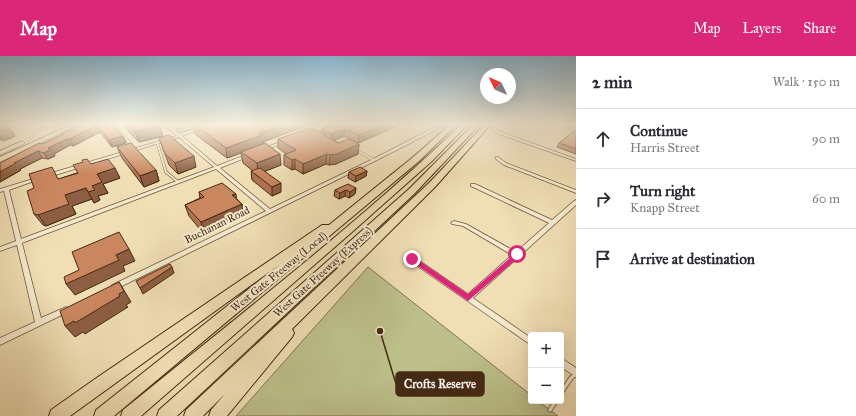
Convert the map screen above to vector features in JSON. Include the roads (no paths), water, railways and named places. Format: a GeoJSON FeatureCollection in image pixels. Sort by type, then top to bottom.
{"type":"FeatureCollection","features":[{"type":"Feature","properties":{"kind":"highway"},"geometry":{"type":"LineString","coordinates":[[0,153],[26,141]]}},
{"type":"Feature","properties":{"kind":"highway"},"geometry":{"type":"LineString","coordinates":[[0,160],[43,141]]}},
{"type":"Feature","properties":{"kind":"highway","name":"West Gate Freeway (Local)"},"geometry":{"type":"LineString","coordinates":[[102,416],[415,160],[436,141]]}},
{"type":"Feature","properties":{"kind":"highway","name":"West Gate Freeway (Express)"},"geometry":{"type":"LineString","coordinates":[[129,416],[349,230],[448,141]]}},
{"type":"Feature","properties":{"kind":"highway","name":"West Gate Freeway (Express)"},"geometry":{"type":"LineString","coordinates":[[165,416],[412,191],[461,141]]}},
{"type":"Feature","properties":{"kind":"highway"},"geometry":{"type":"LineString","coordinates":[[192,416],[432,185],[474,141]]}},
{"type":"Feature","properties":{"kind":"highway"},"geometry":{"type":"LineString","coordinates":[[57,416],[100,384],[309,238],[415,160]]}},
{"type":"Feature","properties":{"kind":"highway"},"geometry":{"type":"LineString","coordinates":[[217,416],[274,350],[306,307]]}},
{"type":"Feature","properties":{"kind":"street"},"geometry":{"type":"LineString","coordinates":[[19,157],[49,141]]}},
{"type":"Feature","properties":{"kind":"street"},"geometry":{"type":"LineString","coordinates":[[39,323],[19,242],[3,190],[161,141]]}},
{"type":"Feature","properties":{"kind":"street"},"geometry":{"type":"LineString","coordinates":[[185,141],[269,211]]}},
{"type":"Feature","properties":{"kind":"street"},"geometry":{"type":"LineString","coordinates":[[259,151],[287,141]]}},
{"type":"Feature","properties":{"kind":"street","name":"Buchanan Road"},"geometry":{"type":"LineString","coordinates":[[111,288],[412,141]]}},
{"type":"Feature","properties":{"kind":"street"},"geometry":{"type":"LineString","coordinates":[[522,141],[576,160]]}},
{"type":"Feature","properties":{"kind":"street"},"geometry":{"type":"LineString","coordinates":[[0,249],[252,154]]}},
{"type":"Feature","properties":{"kind":"street"},"geometry":{"type":"LineString","coordinates":[[497,158],[506,164],[576,192]]}},
{"type":"Feature","properties":{"kind":"street"},"geometry":{"type":"LineString","coordinates":[[473,185],[553,223]]}},
{"type":"Feature","properties":{"kind":"street"},"geometry":{"type":"LineString","coordinates":[[468,298],[576,202]]}},
{"type":"Feature","properties":{"kind":"street"},"geometry":{"type":"LineString","coordinates":[[454,223],[464,225],[517,254]]}},
{"type":"Feature","properties":{"kind":"street"},"geometry":{"type":"LineString","coordinates":[[412,259],[528,340]]}},
{"type":"Feature","properties":{"kind":"street"},"geometry":{"type":"LineString","coordinates":[[0,342],[75,306]]}},
{"type":"Feature","properties":{"kind":"street"},"geometry":{"type":"LineString","coordinates":[[564,364],[576,373]]}},
{"type":"Feature","properties":{"kind":"lane"},"geometry":{"type":"LineString","coordinates":[[124,146],[131,144],[128,141]]}},
{"type":"Feature","properties":{"kind":"lane"},"geometry":{"type":"LineString","coordinates":[[157,142],[166,172],[178,182]]}},
{"type":"Feature","properties":{"kind":"lane"},"geometry":{"type":"LineString","coordinates":[[354,149],[374,160]]}},
{"type":"Feature","properties":{"kind":"lane"},"geometry":{"type":"LineString","coordinates":[[564,388],[576,373]]}},
{"type":"Feature","properties":{"kind":"lane"},"geometry":{"type":"LineString","coordinates":[[550,410],[554,404]]}},
{"type":"Feature","properties":{"kind":"place","name":"Crofts Reserve"},"geometry":{"type":"Point","coordinates":[380,331]}}]}
